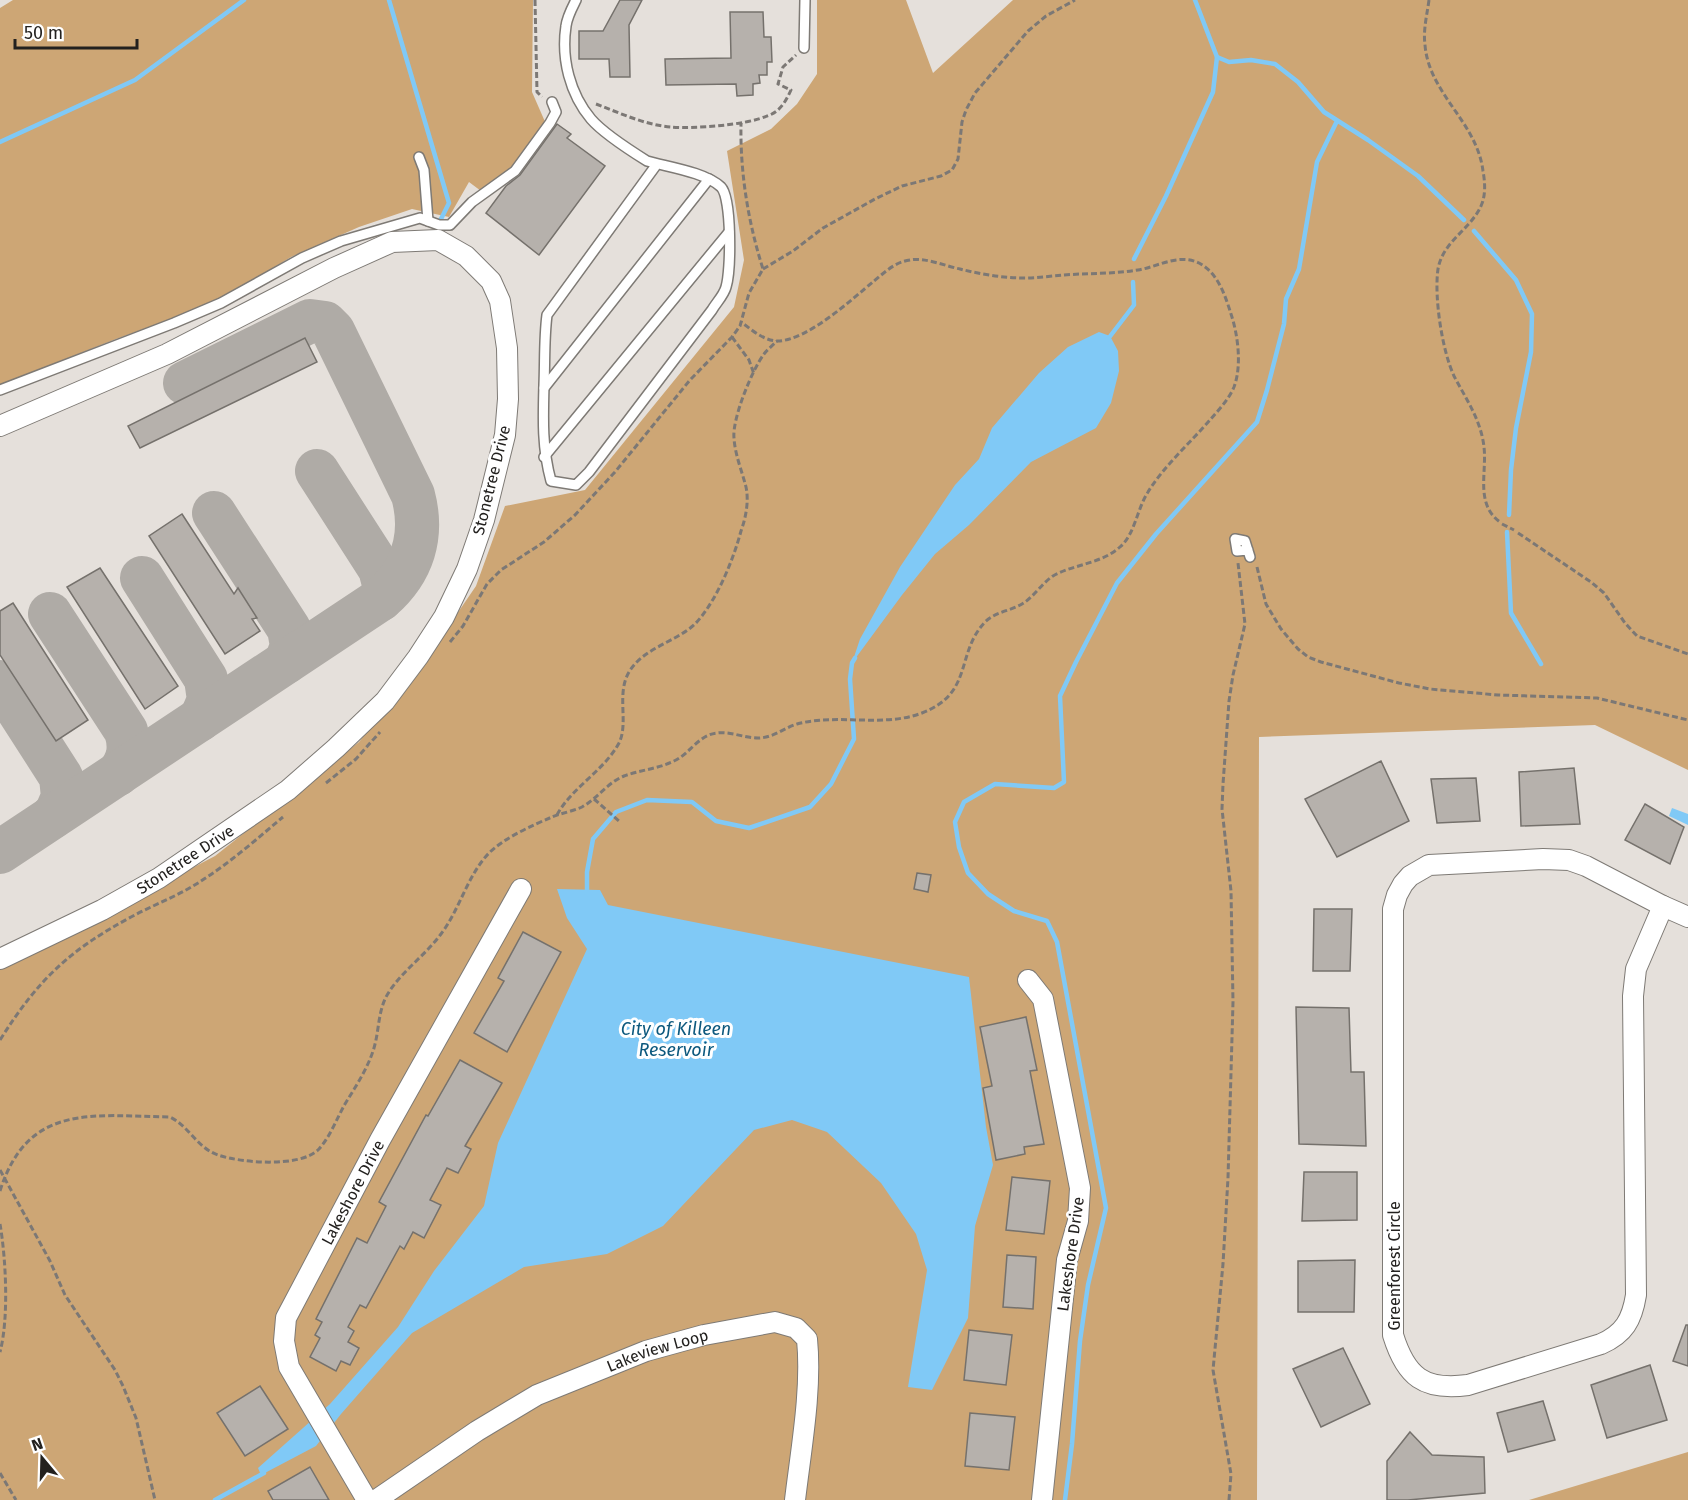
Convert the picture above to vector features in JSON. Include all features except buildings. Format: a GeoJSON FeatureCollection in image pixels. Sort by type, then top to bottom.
{"type":"FeatureCollection","features":[{"type":"Feature","properties":{"kind":"street","name":"Stonetree Drive"},"geometry":{"type":"LineString","coordinates":[[0,426],[167,354],[334,268],[392,242],[438,240],[457,250],[479,267],[491,280],[500,301],[507,348],[508,399],[505,435],[495,477],[467,569],[444,617],[385,701],[288,790],[159,878],[102,910],[0,959]]}},
{"type":"Feature","properties":{"kind":"street","name":"Greenforest Circle"},"geometry":{"type":"LineString","coordinates":[[1664,906],[1636,969],[1633,996],[1636,1295],[1634,1310],[1626,1326],[1614,1338],[1601,1344],[1468,1385],[1449,1388],[1433,1386],[1418,1378],[1408,1368],[1400,1356],[1394,1335],[1393,909],[1396,895],[1410,876],[1429,865],[1543,859],[1569,860],[1688,917]]}},
{"type":"Feature","properties":{"kind":"street","name":"Lakeshore Drive"},"geometry":{"type":"LineString","coordinates":[[367,1500],[289,1367],[284,1341],[286,1318],[380,1140],[521,889]]}},
{"type":"Feature","properties":{"kind":"street","name":"Lakeshore Drive"},"geometry":{"type":"LineString","coordinates":[[1028,980],[1043,999],[1080,1188],[1078,1221],[1067,1260],[1042,1500]]}},
{"type":"Feature","properties":{"kind":"street","name":"Lakeview Loop"},"geometry":{"type":"LineString","coordinates":[[376,1500],[477,1431],[537,1395],[646,1351],[677,1341],[775,1322],[796,1328],[807,1339],[805,1404],[795,1500]]}},
{"type":"Feature","properties":{"kind":"lane"},"geometry":{"type":"LineString","coordinates":[[576,0],[566,24],[565,45],[567,67],[577,99],[592,121],[634,153],[647,161],[709,179],[723,189],[728,206],[729,232],[726,287],[712,310],[589,472],[576,485],[551,481],[544,457],[547,315],[657,164]]}},
{"type":"Feature","properties":{"kind":"lane"},"geometry":{"type":"LineString","coordinates":[[804,48],[805,0]]}},
{"type":"Feature","properties":{"kind":"lane"},"geometry":{"type":"LineString","coordinates":[[0,390],[126,343],[221,303],[302,258],[341,241],[420,218],[439,225],[450,225],[472,202],[515,171],[550,123],[556,111],[552,102]]}},
{"type":"Feature","properties":{"kind":"lane"},"geometry":{"type":"LineString","coordinates":[[419,157],[424,170],[428,221]]}},
{"type":"Feature","properties":{"kind":"lane"},"geometry":{"type":"LineString","coordinates":[[544,388],[709,179]]}},
{"type":"Feature","properties":{"kind":"lane"},"geometry":{"type":"LineString","coordinates":[[544,457],[729,232]]}},
{"type":"Feature","properties":{"kind":"path"},"geometry":{"type":"LineString","coordinates":[[535,0],[537,92],[549,103],[552,102]]}},
{"type":"Feature","properties":{"kind":"path"},"geometry":{"type":"LineString","coordinates":[[777,341],[761,336],[741,322],[749,293],[763,269],[793,252],[823,228],[875,199],[902,186],[941,176],[952,170],[958,159],[962,122],[975,93],[1028,31],[1046,16],[1075,0]]}},
{"type":"Feature","properties":{"kind":"path"},"geometry":{"type":"LineString","coordinates":[[1429,0],[1425,25],[1425,46],[1431,69],[1438,87],[1476,144],[1483,168],[1485,190],[1482,205],[1445,251],[1438,269],[1441,331],[1450,365],[1475,414],[1482,434],[1485,503],[1491,516],[1604,593],[1637,636],[1688,654]]}},
{"type":"Feature","properties":{"kind":"path"},"geometry":{"type":"LineString","coordinates":[[577,99],[638,120],[671,127],[741,123],[769,116],[785,103],[791,90],[778,84],[783,67],[804,48]]}},
{"type":"Feature","properties":{"kind":"path"},"geometry":{"type":"LineString","coordinates":[[741,123],[740,158],[756,248],[763,269]]}},
{"type":"Feature","properties":{"kind":"path"},"geometry":{"type":"LineString","coordinates":[[0,1191],[4,1178],[18,1152],[34,1134],[63,1121],[84,1115],[170,1117],[179,1122],[203,1148],[221,1157],[254,1161],[297,1161],[308,1157],[320,1148],[373,1053],[380,1014],[387,996],[402,975],[442,933],[490,851],[523,831],[557,815],[578,809],[594,800],[612,782],[630,774],[672,762],[708,735],[719,732],[758,738],[773,735],[797,724],[865,721],[919,714],[947,699],[957,687],[974,640],[986,621],[1000,612],[1016,608],[1031,598],[1056,574],[1101,559],[1117,550],[1129,538],[1146,494],[1159,476],[1221,407],[1234,387],[1237,341],[1232,316],[1217,278],[1200,264],[1186,259],[1142,269],[1021,278],[960,269],[915,258],[895,264],[825,320],[805,333],[777,341],[763,355],[735,419],[734,438],[746,489],[747,506],[741,532],[722,582],[710,605],[694,624],[642,658],[629,672],[624,685],[621,736],[618,744],[597,772],[566,801],[557,815]]}},
{"type":"Feature","properties":{"kind":"path"},"geometry":{"type":"LineString","coordinates":[[732,337],[749,360],[754,374]]}},
{"type":"Feature","properties":{"kind":"path"},"geometry":{"type":"LineString","coordinates":[[1229,1500],[1231,1474],[1213,1370],[1228,1178],[1233,1002],[1231,891],[1222,809],[1222,784],[1225,734],[1233,675],[1245,624],[1238,562],[1241,556],[1249,553],[1256,563],[1266,604],[1281,629],[1298,649],[1308,657],[1321,662],[1399,684],[1430,689],[1498,695],[1597,698],[1688,720]]}},
{"type":"Feature","properties":{"kind":"path"},"geometry":{"type":"LineString","coordinates":[[594,800],[619,821]]}},
{"type":"Feature","properties":{"kind":"path"},"geometry":{"type":"LineString","coordinates":[[0,1170],[50,1261],[65,1295],[115,1370],[123,1386],[136,1418],[155,1500]]}},
{"type":"Feature","properties":{"kind":"path"},"geometry":{"type":"LineString","coordinates":[[0,1224],[4,1259],[4,1307],[0,1352]]}},
{"type":"Feature","properties":{"kind":"path"},"geometry":{"type":"LineString","coordinates":[[0,1473],[16,1500]]}},
{"type":"Feature","properties":{"kind":"shaded area"},"geometry":{"type":"Polygon","coordinates":[[[13,0],[533,0],[532,92],[546,124],[514,168],[481,191],[469,182],[449,217],[412,209],[359,227],[291,257],[218,302],[0,385],[0,8],[13,0]]]}},
{"type":"Feature","properties":{"kind":"shaded area"},"geometry":{"type":"Polygon","coordinates":[[[817,0],[906,0],[933,73],[1013,0],[1688,0],[1688,770],[1595,725],[1259,737],[1257,1500],[0,1500],[0,969],[215,856],[359,742],[424,662],[476,586],[505,506],[585,490],[734,307],[744,260],[727,151],[771,129],[797,104],[817,74],[817,0]]]}},
{"type":"Feature","properties":{"kind":"shaded area"},"geometry":{"type":"Polygon","coordinates":[[[1688,1452],[1688,1500],[1529,1500],[1688,1452]]]}},
{"type":"Feature","properties":{"kind":"water"},"geometry":{"type":"Polygon","coordinates":[[[1099,332],[1110,336],[1118,351],[1119,371],[1111,403],[1096,428],[1031,462],[969,525],[935,554],[852,663],[860,639],[900,567],[955,485],[979,459],[992,428],[1039,373],[1068,347],[1099,332]]]}},
{"type":"Feature","properties":{"kind":"water"},"geometry":{"type":"Polygon","coordinates":[[[1672,808],[1688,814],[1688,825],[1669,816],[1672,808]]]}},
{"type":"Feature","properties":{"kind":"water","name":"City of Killeen Reservoir"},"geometry":{"type":"Polygon","coordinates":[[[557,889],[600,890],[608,905],[969,977],[986,1127],[993,1165],[975,1226],[968,1318],[932,1390],[908,1387],[927,1270],[916,1234],[881,1183],[827,1132],[792,1120],[754,1130],[663,1226],[607,1254],[524,1267],[412,1333],[316,1446],[261,1475],[258,1468],[330,1404],[398,1327],[434,1271],[484,1206],[498,1143],[587,949],[567,918],[557,889]]]}},
{"type":"Feature","properties":{"kind":"waterway"},"geometry":{"type":"LineString","coordinates":[[0,142],[135,80],[244,0]]}},
{"type":"Feature","properties":{"kind":"waterway"},"geometry":{"type":"LineString","coordinates":[[389,0],[449,203],[440,221]]}},
{"type":"Feature","properties":{"kind":"waterway"},"geometry":{"type":"LineString","coordinates":[[1134,259],[1166,196],[1213,92],[1217,57],[1195,0]]}},
{"type":"Feature","properties":{"kind":"waterway"},"geometry":{"type":"LineString","coordinates":[[1217,57],[1229,62],[1251,60],[1275,64],[1298,82],[1324,112],[1418,176],[1464,220]]}},
{"type":"Feature","properties":{"kind":"waterway"},"geometry":{"type":"LineString","coordinates":[[1065,1500],[1080,1341],[1088,1285],[1106,1208],[1057,942],[1047,921],[1014,911],[988,894],[968,873],[959,847],[955,822],[964,802],[995,784],[1054,788],[1064,782],[1060,696],[1117,583],[1156,534],[1257,422],[1284,324],[1286,299],[1299,269],[1317,162],[1337,121]]}},
{"type":"Feature","properties":{"kind":"waterway"},"geometry":{"type":"LineString","coordinates":[[1474,231],[1516,280],[1532,314],[1531,352],[1516,428],[1509,515]]}},
{"type":"Feature","properties":{"kind":"waterway"},"geometry":{"type":"LineString","coordinates":[[1108,339],[1134,305],[1133,282]]}},
{"type":"Feature","properties":{"kind":"waterway"},"geometry":{"type":"LineString","coordinates":[[1507,532],[1511,613],[1541,664]]}},
{"type":"Feature","properties":{"kind":"waterway"},"geometry":{"type":"LineString","coordinates":[[587,894],[587,872],[593,839],[616,812],[647,800],[692,802],[716,821],[749,828],[810,807],[831,784],[854,739],[850,679],[855,658]]}},
{"type":"Feature","properties":{"kind":"waterway"},"geometry":{"type":"LineString","coordinates":[[215,1500],[264,1473]]}},
{"type":"Feature","properties":{"kind":"taxiway"},"geometry":{"type":"LineString","coordinates":[[0,852],[381,599],[401,577],[408,565],[416,539],[416,510],[413,495],[333,331],[325,323],[310,321],[185,383]]}},
{"type":"Feature","properties":{"kind":"taxiway"},"geometry":{"type":"LineString","coordinates":[[317,471],[380,569],[385,588],[381,599]]}},
{"type":"Feature","properties":{"kind":"taxiway"},"geometry":{"type":"LineString","coordinates":[[214,513],[289,629],[292,646],[286,662]]}},
{"type":"Feature","properties":{"kind":"taxiway"},"geometry":{"type":"LineString","coordinates":[[142,578],[206,679],[209,700],[199,720]]}},
{"type":"Feature","properties":{"kind":"taxiway"},"geometry":{"type":"LineString","coordinates":[[50,614],[126,731],[128,754],[118,774]]}},
{"type":"Feature","properties":{"kind":"taxiway"},"geometry":{"type":"LineString","coordinates":[[0,682],[61,777],[63,797],[52,817]]}}]}
